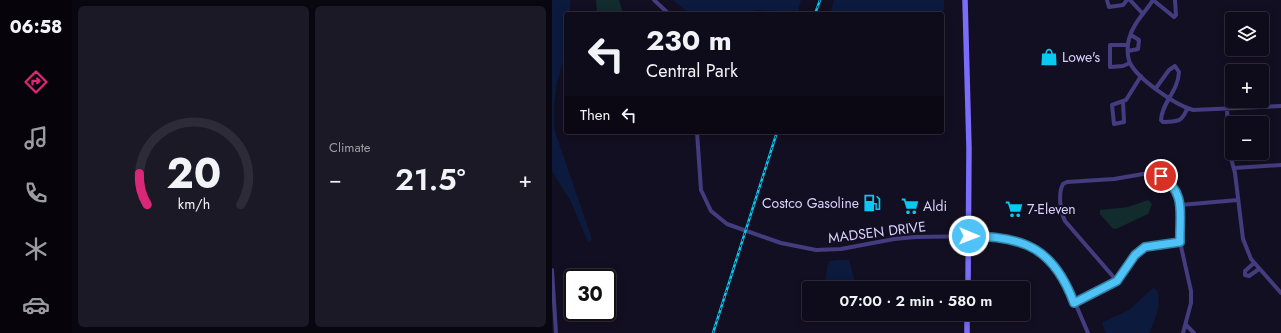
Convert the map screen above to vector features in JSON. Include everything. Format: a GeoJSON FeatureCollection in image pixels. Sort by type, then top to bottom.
{"type":"FeatureCollection","features":[{"type":"Feature","properties":{"kind":"main road"},"geometry":{"type":"LineString","coordinates":[[965,0],[969,148],[968,281]]}},
{"type":"Feature","properties":{"kind":"main road"},"geometry":{"type":"LineString","coordinates":[[967,321],[967,333]]}},
{"type":"Feature","properties":{"kind":"street"},"geometry":{"type":"LineString","coordinates":[[654,0],[667,12]]}},
{"type":"Feature","properties":{"kind":"street"},"geometry":{"type":"LineString","coordinates":[[1107,0],[1109,7],[1123,5],[1127,0]]}},
{"type":"Feature","properties":{"kind":"street"},"geometry":{"type":"LineString","coordinates":[[1130,0],[1143,14]]}},
{"type":"Feature","properties":{"kind":"street"},"geometry":{"type":"LineString","coordinates":[[1175,0],[1176,15],[1174,17],[1153,0],[1133,27],[1130,35],[1128,51],[1130,63],[1141,76],[1170,99],[1187,109],[1200,111],[1281,106]]}},
{"type":"Feature","properties":{"kind":"street"},"geometry":{"type":"LineString","coordinates":[[1128,51],[1138,49],[1140,46],[1139,40],[1130,35]]}},
{"type":"Feature","properties":{"kind":"street"},"geometry":{"type":"LineString","coordinates":[[1128,45],[1110,45],[1110,67],[1123,66],[1130,63]]}},
{"type":"Feature","properties":{"kind":"street"},"geometry":{"type":"LineString","coordinates":[[1156,88],[1172,67],[1175,66],[1178,68],[1179,78],[1177,87],[1162,111],[1161,120],[1163,122],[1179,121],[1183,118],[1187,109]]}},
{"type":"Feature","properties":{"kind":"street"},"geometry":{"type":"LineString","coordinates":[[1123,102],[1124,122],[1114,124],[1112,105],[1126,100],[1141,76]]}},
{"type":"Feature","properties":{"kind":"street"},"geometry":{"type":"LineString","coordinates":[[1227,109],[1229,151],[1234,168],[1243,240],[1254,264],[1273,282],[1281,293]]}},
{"type":"Feature","properties":{"kind":"street","name":"MADSEN DRIVE"},"geometry":{"type":"LineString","coordinates":[[697,134],[700,190],[712,211],[719,219],[734,228],[792,246],[824,250],[850,248],[899,238],[969,236],[1010,239],[1032,247],[1044,255],[1057,270],[1068,286],[1088,333]]}},
{"type":"Feature","properties":{"kind":"street"},"geometry":{"type":"LineString","coordinates":[[1234,168],[1281,165]]}},
{"type":"Feature","properties":{"kind":"street"},"geometry":{"type":"LineString","coordinates":[[1117,281],[1104,268],[1063,216],[1060,189],[1063,184],[1114,179],[1141,173],[1155,174],[1173,185],[1178,194],[1180,205],[1180,242],[1191,291],[1191,303],[1183,333]]}},
{"type":"Feature","properties":{"kind":"street"},"geometry":{"type":"LineString","coordinates":[[1180,205],[1238,200]]}},
{"type":"Feature","properties":{"kind":"street"},"geometry":{"type":"LineString","coordinates":[[1074,303],[1117,281],[1135,255],[1145,247],[1180,242]]}},
{"type":"Feature","properties":{"kind":"street"},"geometry":{"type":"LineString","coordinates":[[1254,264],[1245,271],[1245,275],[1249,276],[1260,269]]}},
{"type":"Feature","properties":{"kind":"street"},"geometry":{"type":"LineString","coordinates":[[552,270],[556,333]]}},
{"type":"Feature","properties":{"kind":"street"},"geometry":{"type":"LineString","coordinates":[[1186,325],[1194,333]]}},
{"type":"Feature","properties":{"kind":"green space"},"geometry":{"type":"Polygon","coordinates":[[[596,0],[619,0],[622,12],[597,12],[596,0]]]}},
{"type":"Feature","properties":{"kind":"green space"},"geometry":{"type":"Polygon","coordinates":[[[1148,200],[1152,204],[1148,214],[1116,229],[1112,228],[1100,214],[1100,210],[1128,207],[1148,200]]]}},
{"type":"Feature","properties":{"kind":"water"},"geometry":{"type":"Polygon","coordinates":[[[552,0],[570,0],[570,12],[564,12],[564,58],[557,82],[554,105],[554,129],[592,240],[588,242],[570,200],[552,171],[552,0]]]}},
{"type":"Feature","properties":{"kind":"water"},"geometry":{"type":"Polygon","coordinates":[[[673,0],[801,0],[798,12],[770,12],[759,10],[744,12],[688,12],[673,0]]]}},
{"type":"Feature","properties":{"kind":"water"},"geometry":{"type":"Polygon","coordinates":[[[834,0],[944,0],[944,10],[942,12],[831,11],[834,0]]]}},
{"type":"Feature","properties":{"kind":"water"},"geometry":{"type":"Polygon","coordinates":[[[849,260],[855,281],[825,281],[829,261],[849,260]]]}},
{"type":"Feature","properties":{"kind":"water"},"geometry":{"type":"Polygon","coordinates":[[[1153,288],[1157,290],[1159,301],[1149,333],[1106,333],[1102,324],[1103,322],[1129,310],[1153,288]]]}},
{"type":"Feature","properties":{"kind":"railway"},"geometry":{"type":"LineString","coordinates":[[816,12],[820,0]]}},
{"type":"Feature","properties":{"kind":"railway"},"geometry":{"type":"LineString","coordinates":[[713,333],[776,134]]}},
{"type":"Feature","properties":{"kind":"place","name":"Lowe's"},"geometry":{"type":"Point","coordinates":[1049,57]}},
{"type":"Feature","properties":{"kind":"place","name":"Costco Gasoline"},"geometry":{"type":"Point","coordinates":[872,203]}},
{"type":"Feature","properties":{"kind":"place","name":"Aldi"},"geometry":{"type":"Point","coordinates":[910,206]}},
{"type":"Feature","properties":{"kind":"place","name":"7-Eleven"},"geometry":{"type":"Point","coordinates":[1014,209]}},
{"type":"Feature","properties":{"kind":"route"},"geometry":{"type":"LineString","coordinates":[[969,236],[1010,239],[1032,247],[1044,255],[1057,270],[1068,286],[1074,303],[1108,287],[1117,281],[1135,255],[1145,247],[1180,242],[1180,199],[1173,185],[1161,176]]}}]}
